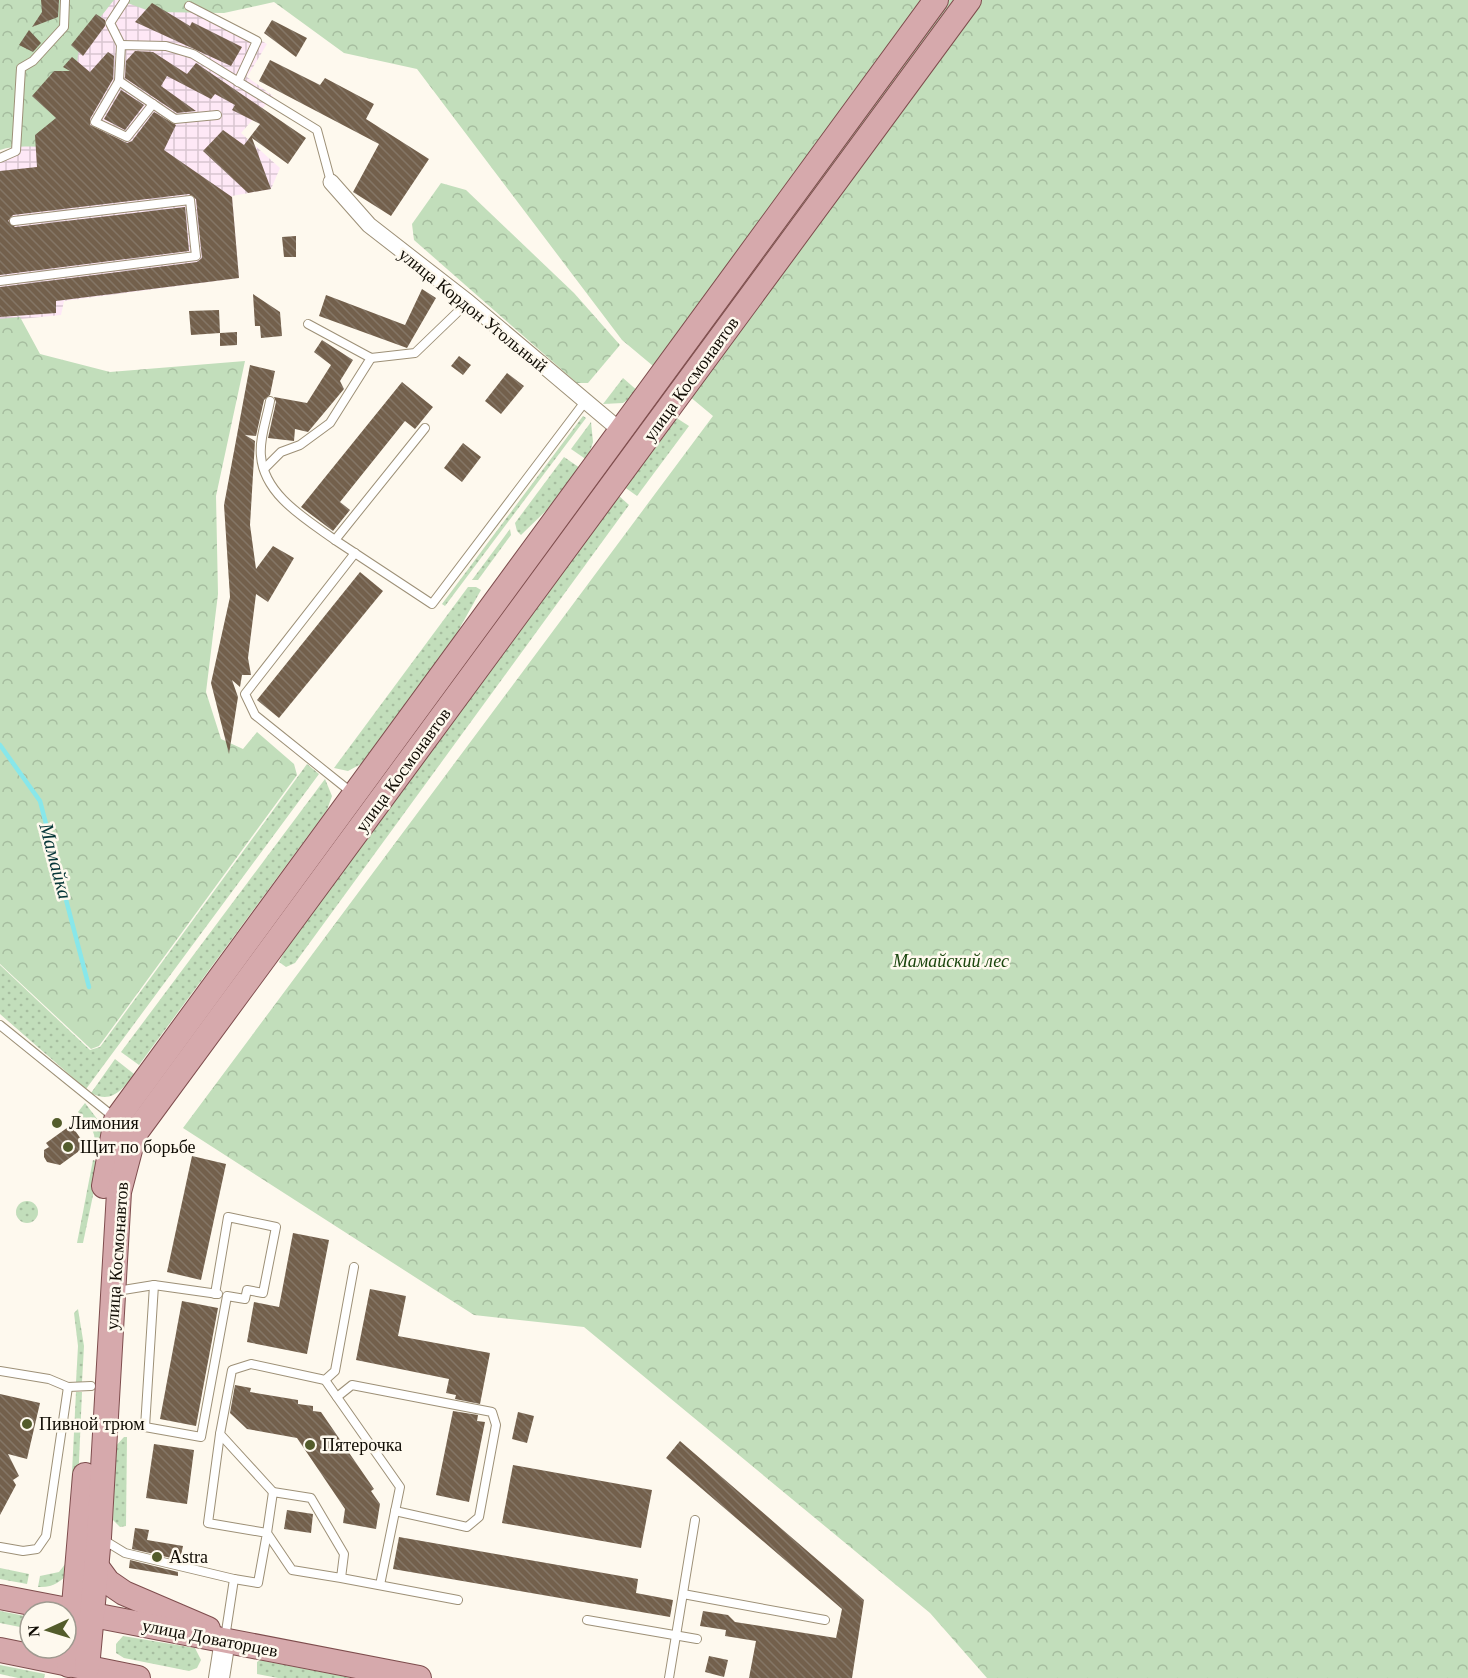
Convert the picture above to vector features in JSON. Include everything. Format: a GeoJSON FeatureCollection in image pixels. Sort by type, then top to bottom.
{"type":"FeatureCollection","features":[{"type":"Feature","properties":{"kind":"main road","name":"улица Космонавтов"},"geometry":{"type":"LineString","coordinates":[[88,1565],[79,1387],[103,1192],[125,1127],[354,794],[936,0]]}},
{"type":"Feature","properties":{"kind":"main road","name":"улица Космонавтов"},"geometry":{"type":"LineString","coordinates":[[88,1565],[99,1537],[119,1192],[125,1127],[969,0]]}},
{"type":"Feature","properties":{"kind":"main road"},"geometry":{"type":"LineString","coordinates":[[44,1600],[61,1592],[88,1565]]}},
{"type":"Feature","properties":{"kind":"main road"},"geometry":{"type":"LineString","coordinates":[[78,1666],[86,1621],[88,1565]]}},
{"type":"Feature","properties":{"kind":"main road"},"geometry":{"type":"LineString","coordinates":[[88,1565],[124,1593],[196,1622],[225,1640]]}},
{"type":"Feature","properties":{"kind":"main road","name":"улица Доваторцев"},"geometry":{"type":"LineString","coordinates":[[0,1597],[18,1601]]}},
{"type":"Feature","properties":{"kind":"main road","name":"улица Доваторцев"},"geometry":{"type":"LineString","coordinates":[[78,1618],[225,1640],[419,1678]]}},
{"type":"Feature","properties":{"kind":"main road"},"geometry":{"type":"LineString","coordinates":[[0,1650],[134,1678]]}},
{"type":"Feature","properties":{"kind":"street","name":"улица Кордон Угольный"},"geometry":{"type":"LineString","coordinates":[[331,182],[369,225],[468,302],[584,403],[621,431]]}},
{"type":"Feature","properties":{"kind":"street"},"geometry":{"type":"LineString","coordinates":[[219,1678],[225,1640]]}},
{"type":"Feature","properties":{"kind":"lane"},"geometry":{"type":"LineString","coordinates":[[0,158],[16,151],[21,68],[33,61],[64,27],[65,0]]}},
{"type":"Feature","properties":{"kind":"lane"},"geometry":{"type":"LineString","coordinates":[[125,0],[110,23],[121,45],[119,81],[95,122],[127,137],[153,104]]}},
{"type":"Feature","properties":{"kind":"lane"},"geometry":{"type":"LineString","coordinates":[[189,6],[257,41],[238,82]]}},
{"type":"Feature","properties":{"kind":"lane"},"geometry":{"type":"LineString","coordinates":[[121,45],[166,46],[193,54],[317,130],[331,182]]}},
{"type":"Feature","properties":{"kind":"lane"},"geometry":{"type":"LineString","coordinates":[[119,81],[175,119],[217,115]]}},
{"type":"Feature","properties":{"kind":"lane"},"geometry":{"type":"LineString","coordinates":[[0,281],[196,256],[190,200],[14,220]]}},
{"type":"Feature","properties":{"kind":"lane"},"geometry":{"type":"LineString","coordinates":[[308,324],[371,358],[415,353],[468,302]]}},
{"type":"Feature","properties":{"kind":"lane"},"geometry":{"type":"LineString","coordinates":[[264,469],[281,452],[300,445],[330,423],[371,358]]}},
{"type":"Feature","properties":{"kind":"lane"},"geometry":{"type":"LineString","coordinates":[[270,401],[261,454],[265,477],[289,506],[334,540],[432,604],[584,403]]}},
{"type":"Feature","properties":{"kind":"lane"},"geometry":{"type":"LineString","coordinates":[[334,540],[425,428]]}},
{"type":"Feature","properties":{"kind":"lane"},"geometry":{"type":"LineString","coordinates":[[354,794],[255,715],[245,693],[355,553]]}},
{"type":"Feature","properties":{"kind":"lane"},"geometry":{"type":"LineString","coordinates":[[0,1025],[125,1127]]}},
{"type":"Feature","properties":{"kind":"lane"},"geometry":{"type":"LineString","coordinates":[[113,1292],[154,1285],[245,1299],[247,1290],[263,1293],[276,1227],[228,1217],[215,1294]]}},
{"type":"Feature","properties":{"kind":"lane"},"geometry":{"type":"LineString","coordinates":[[325,1380],[335,1371],[354,1267]]}},
{"type":"Feature","properties":{"kind":"lane"},"geometry":{"type":"LineString","coordinates":[[144,1427],[154,1285]]}},
{"type":"Feature","properties":{"kind":"lane"},"geometry":{"type":"LineString","coordinates":[[105,1426],[144,1427],[201,1437],[227,1296]]}},
{"type":"Feature","properties":{"kind":"lane"},"geometry":{"type":"LineString","coordinates":[[381,1585],[400,1487],[325,1380],[251,1365],[232,1370],[220,1434],[208,1523],[267,1533],[292,1570],[458,1600]]}},
{"type":"Feature","properties":{"kind":"lane"},"geometry":{"type":"LineString","coordinates":[[0,1371],[49,1379],[79,1387],[46,1536],[37,1549],[23,1551],[0,1547]]}},
{"type":"Feature","properties":{"kind":"lane"},"geometry":{"type":"LineString","coordinates":[[337,1397],[352,1385],[492,1412],[496,1425],[479,1517],[467,1527],[395,1511]]}},
{"type":"Feature","properties":{"kind":"lane"},"geometry":{"type":"LineString","coordinates":[[220,1434],[273,1492],[311,1498],[344,1554],[341,1578]]}},
{"type":"Feature","properties":{"kind":"lane"},"geometry":{"type":"LineString","coordinates":[[99,1537],[125,1553],[258,1583],[273,1492]]}},
{"type":"Feature","properties":{"kind":"lane"},"geometry":{"type":"LineString","coordinates":[[669,1678],[695,1520]]}},
{"type":"Feature","properties":{"kind":"lane"},"geometry":{"type":"LineString","coordinates":[[225,1640],[234,1579]]}},
{"type":"Feature","properties":{"kind":"lane"},"geometry":{"type":"LineString","coordinates":[[683,1594],[825,1620]]}},
{"type":"Feature","properties":{"kind":"lane"},"geometry":{"type":"LineString","coordinates":[[587,1620],[697,1639]]}},
{"type":"Feature","properties":{"kind":"shaded area"},"geometry":{"type":"Polygon","coordinates":[[[62,0],[190,0],[267,44],[247,77],[273,96],[241,133],[280,168],[271,189],[232,196],[239,278],[64,301],[61,315],[0,321],[0,155],[10,149],[16,72],[62,0]]]}},
{"type":"Feature","properties":{"kind":"green space"},"geometry":{"type":"Polygon","coordinates":[[[0,0],[114,0],[80,43],[74,80],[56,147],[20,147],[0,150],[0,0]]]}},
{"type":"Feature","properties":{"kind":"green space","name":"Мамайский лес"},"geometry":{"type":"Polygon","coordinates":[[[119,0],[1468,0],[1468,1678],[987,1678],[930,1613],[584,1327],[474,1315],[183,1128],[713,416],[622,340],[417,69],[344,53],[274,2],[224,13],[152,12],[119,0]]]}},
{"type":"Feature","properties":{"kind":"green space"},"geometry":{"type":"Polygon","coordinates":[[[441,183],[466,190],[574,293],[620,345],[588,383],[577,383],[414,240],[412,224],[441,183]]]}},
{"type":"Feature","properties":{"kind":"green space"},"geometry":{"type":"Polygon","coordinates":[[[20,317],[40,354],[110,372],[245,361],[216,496],[218,594],[206,692],[221,739],[243,749],[257,732],[294,764],[297,775],[99,1046],[91,1049],[0,964],[0,319],[20,317]]]}},
{"type":"Feature","properties":{"kind":"green space"},"geometry":{"type":"Polygon","coordinates":[[[623,378],[639,392],[623,403],[603,404],[623,378]]]}},
{"type":"Feature","properties":{"kind":"green space"},"geometry":{"type":"Polygon","coordinates":[[[583,416],[586,418],[445,606],[442,604],[583,416]]]}},
{"type":"Feature","properties":{"kind":"green space"},"geometry":{"type":"Polygon","coordinates":[[[675,417],[689,426],[637,496],[623,486],[675,417]]]}},
{"type":"Feature","properties":{"kind":"green space"},"geometry":{"type":"Polygon","coordinates":[[[591,422],[593,442],[587,460],[571,449],[591,422]]]}},
{"type":"Feature","properties":{"kind":"green space"},"geometry":{"type":"Polygon","coordinates":[[[564,457],[580,468],[556,501],[521,535],[515,523],[564,457]]]}},
{"type":"Feature","properties":{"kind":"green space"},"geometry":{"type":"Polygon","coordinates":[[[618,495],[629,505],[295,963],[286,967],[279,962],[298,925],[618,495]]]}},
{"type":"Feature","properties":{"kind":"green space"},"geometry":{"type":"Polygon","coordinates":[[[510,529],[511,535],[478,580],[472,580],[510,529]]]}},
{"type":"Feature","properties":{"kind":"green space"},"geometry":{"type":"Polygon","coordinates":[[[468,587],[481,590],[453,640],[361,764],[348,771],[334,768],[468,587]]]}},
{"type":"Feature","properties":{"kind":"green space"},"geometry":{"type":"Polygon","coordinates":[[[307,764],[319,774],[86,1089],[0,1014],[0,965],[90,1050],[100,1047],[307,764]]]}},
{"type":"Feature","properties":{"kind":"green space"},"geometry":{"type":"Polygon","coordinates":[[[325,779],[332,796],[327,810],[139,1065],[121,1052],[325,779]]]}},
{"type":"Feature","properties":{"kind":"green space"},"geometry":{"type":"Polygon","coordinates":[[[115,1059],[134,1074],[116,1094],[105,1097],[91,1093],[115,1059]]]}},
{"type":"Feature","properties":{"kind":"green space"},"geometry":{"type":"Polygon","coordinates":[[[85,1103],[101,1124],[102,1154],[95,1152],[92,1130],[78,1112],[85,1103]]]}},
{"type":"Feature","properties":{"kind":"green space"},"geometry":{"type":"Polygon","coordinates":[[[93,1160],[100,1162],[83,1243],[77,1243],[93,1160]]]}},
{"type":"Feature","properties":{"kind":"green space"},"geometry":{"type":"Polygon","coordinates":[[[27,1201],[35,1204],[38,1212],[35,1220],[27,1223],[19,1220],[16,1212],[19,1204],[27,1201]]]}},
{"type":"Feature","properties":{"kind":"green space"},"geometry":{"type":"Polygon","coordinates":[[[78,1309],[84,1346],[82,1382],[76,1382],[78,1346],[74,1313],[78,1309]]]}},
{"type":"Feature","properties":{"kind":"green space"},"geometry":{"type":"Polygon","coordinates":[[[76,1392],[82,1392],[75,1554],[68,1553],[76,1392]]]}},
{"type":"Feature","properties":{"kind":"green space"},"geometry":{"type":"Polygon","coordinates":[[[124,1437],[127,1437],[126,1526],[120,1527],[113,1520],[115,1447],[124,1437]]]}},
{"type":"Feature","properties":{"kind":"green space"},"geometry":{"type":"Polygon","coordinates":[[[66,1563],[70,1572],[63,1579],[56,1584],[38,1587],[40,1576],[59,1572],[66,1563]]]}},
{"type":"Feature","properties":{"kind":"green space"},"geometry":{"type":"Polygon","coordinates":[[[0,1568],[29,1574],[27,1584],[0,1579],[0,1568]]]}},
{"type":"Feature","properties":{"kind":"green space"},"geometry":{"type":"Polygon","coordinates":[[[0,1611],[18,1615],[18,1627],[0,1623],[0,1611]]]}},
{"type":"Feature","properties":{"kind":"green space"},"geometry":{"type":"Polygon","coordinates":[[[123,1636],[195,1648],[201,1660],[197,1668],[189,1671],[124,1658],[116,1653],[116,1644],[123,1636]]]}},
{"type":"Feature","properties":{"kind":"green space"},"geometry":{"type":"Polygon","coordinates":[[[260,1660],[352,1678],[278,1678],[257,1674],[257,1662],[260,1660]]]}},
{"type":"Feature","properties":{"kind":"green space"},"geometry":{"type":"Polygon","coordinates":[[[0,1665],[45,1674],[44,1678],[18,1678],[0,1674],[0,1665]]]}},
{"type":"Feature","properties":{"kind":"building"},"geometry":{"type":"Polygon","coordinates":[[[41,0],[59,0],[58,17],[32,27],[42,12],[41,0]]]}},
{"type":"Feature","properties":{"kind":"building"},"geometry":{"type":"Polygon","coordinates":[[[152,3],[190,26],[192,22],[242,47],[231,66],[135,22],[152,3]]]}},
{"type":"Feature","properties":{"kind":"building"},"geometry":{"type":"Polygon","coordinates":[[[96,14],[105,20],[105,26],[83,56],[71,45],[96,14]]]}},
{"type":"Feature","properties":{"kind":"building"},"geometry":{"type":"Polygon","coordinates":[[[272,20],[307,38],[296,57],[264,33],[272,20]]]}},
{"type":"Feature","properties":{"kind":"building"},"geometry":{"type":"Polygon","coordinates":[[[29,30],[41,43],[33,52],[19,45],[29,30]]]}},
{"type":"Feature","properties":{"kind":"building"},"geometry":{"type":"Polygon","coordinates":[[[135,51],[153,52],[187,74],[196,63],[306,138],[288,164],[252,138],[271,189],[248,193],[203,151],[223,130],[244,145],[260,124],[232,110],[235,105],[215,94],[211,99],[167,76],[161,86],[196,111],[177,113],[125,78],[126,61],[135,51]]]}},
{"type":"Feature","properties":{"kind":"building"},"geometry":{"type":"Polygon","coordinates":[[[108,52],[114,56],[113,79],[90,119],[90,125],[127,143],[132,141],[154,112],[176,125],[164,150],[232,197],[239,278],[56,301],[56,313],[0,317],[0,287],[197,262],[202,258],[196,199],[189,194],[13,215],[8,221],[15,227],[185,207],[189,251],[0,275],[0,171],[37,167],[35,135],[56,118],[32,96],[54,71],[70,71],[63,67],[72,57],[90,72],[108,52]]]}},
{"type":"Feature","properties":{"kind":"building"},"geometry":{"type":"Polygon","coordinates":[[[270,60],[320,85],[325,78],[374,104],[366,119],[429,159],[391,216],[353,192],[379,144],[259,81],[270,60]]]}},
{"type":"Feature","properties":{"kind":"building"},"geometry":{"type":"Polygon","coordinates":[[[121,90],[144,105],[125,130],[104,119],[121,90]]]}},
{"type":"Feature","properties":{"kind":"building"},"geometry":{"type":"Polygon","coordinates":[[[296,236],[296,257],[284,257],[282,237],[296,236]]]}},
{"type":"Feature","properties":{"kind":"building"},"geometry":{"type":"Polygon","coordinates":[[[422,289],[436,298],[407,348],[319,316],[326,295],[405,325],[422,289]]]}},
{"type":"Feature","properties":{"kind":"building"},"geometry":{"type":"Polygon","coordinates":[[[253,294],[280,312],[282,336],[261,338],[260,326],[255,326],[253,294]]]}},
{"type":"Feature","properties":{"kind":"building"},"geometry":{"type":"Polygon","coordinates":[[[219,310],[220,333],[191,335],[189,311],[219,310]]]}},
{"type":"Feature","properties":{"kind":"building"},"geometry":{"type":"Polygon","coordinates":[[[237,332],[237,345],[220,346],[220,333],[237,332]]]}},
{"type":"Feature","properties":{"kind":"building"},"geometry":{"type":"Polygon","coordinates":[[[322,340],[353,360],[340,381],[344,389],[308,432],[295,429],[294,441],[268,438],[276,402],[274,397],[307,403],[331,365],[314,352],[322,340]]]}},
{"type":"Feature","properties":{"kind":"building"},"geometry":{"type":"Polygon","coordinates":[[[459,356],[471,365],[463,375],[451,366],[459,356]]]}},
{"type":"Feature","properties":{"kind":"building"},"geometry":{"type":"Polygon","coordinates":[[[250,365],[275,371],[270,395],[264,400],[256,436],[245,435],[255,441],[250,525],[256,569],[273,546],[294,558],[268,602],[256,594],[248,658],[251,675],[242,675],[240,687],[232,680],[238,697],[229,754],[211,683],[230,597],[224,505],[250,365]]]}},
{"type":"Feature","properties":{"kind":"building"},"geometry":{"type":"Polygon","coordinates":[[[507,373],[524,386],[501,414],[485,401],[507,373]]]}},
{"type":"Feature","properties":{"kind":"building"},"geometry":{"type":"Polygon","coordinates":[[[402,382],[433,407],[415,429],[405,421],[340,502],[350,510],[333,531],[301,507],[402,382]]]}},
{"type":"Feature","properties":{"kind":"building"},"geometry":{"type":"Polygon","coordinates":[[[463,443],[481,457],[462,482],[444,468],[463,443]]]}},
{"type":"Feature","properties":{"kind":"building"},"geometry":{"type":"Polygon","coordinates":[[[360,572],[383,591],[279,718],[257,700],[360,572]]]}},
{"type":"Feature","properties":{"kind":"building"},"geometry":{"type":"Polygon","coordinates":[[[71,1125],[86,1146],[60,1165],[47,1162],[44,1150],[49,1147],[46,1143],[71,1125]]]}},
{"type":"Feature","properties":{"kind":"building"},"geometry":{"type":"Polygon","coordinates":[[[192,1156],[226,1164],[201,1280],[167,1272],[192,1156]]]}},
{"type":"Feature","properties":{"kind":"building"},"geometry":{"type":"Polygon","coordinates":[[[293,1233],[329,1240],[307,1354],[247,1342],[254,1302],[279,1307],[293,1233]]]}},
{"type":"Feature","properties":{"kind":"building"},"geometry":{"type":"Polygon","coordinates":[[[370,1289],[406,1296],[398,1336],[490,1353],[480,1404],[455,1399],[456,1395],[446,1393],[449,1379],[356,1360],[370,1289]]]}},
{"type":"Feature","properties":{"kind":"building"},"geometry":{"type":"Polygon","coordinates":[[[182,1301],[218,1308],[196,1426],[160,1419],[182,1301]]]}},
{"type":"Feature","properties":{"kind":"building"},"geometry":{"type":"Polygon","coordinates":[[[235,1385],[251,1388],[250,1392],[298,1400],[298,1404],[313,1406],[313,1411],[321,1412],[374,1489],[371,1491],[380,1504],[376,1529],[343,1523],[345,1509],[297,1438],[247,1429],[230,1413],[235,1385]]]}},
{"type":"Feature","properties":{"kind":"building"},"geometry":{"type":"Polygon","coordinates":[[[0,1394],[40,1403],[27,1459],[8,1454],[19,1476],[13,1480],[16,1485],[0,1515],[0,1394]]]}},
{"type":"Feature","properties":{"kind":"building"},"geometry":{"type":"Polygon","coordinates":[[[453,1411],[478,1415],[477,1421],[485,1422],[469,1502],[436,1495],[453,1411]]]}},
{"type":"Feature","properties":{"kind":"building"},"geometry":{"type":"Polygon","coordinates":[[[518,1412],[534,1416],[527,1443],[512,1439],[518,1412]]]}},
{"type":"Feature","properties":{"kind":"building"},"geometry":{"type":"Polygon","coordinates":[[[680,1441],[864,1600],[852,1678],[749,1678],[756,1641],[725,1636],[726,1630],[700,1626],[703,1611],[728,1615],[735,1622],[836,1638],[842,1609],[666,1458],[680,1441]]]}},
{"type":"Feature","properties":{"kind":"building"},"geometry":{"type":"Polygon","coordinates":[[[154,1444],[194,1450],[187,1504],[146,1498],[154,1444]]]}},
{"type":"Feature","properties":{"kind":"building"},"geometry":{"type":"Polygon","coordinates":[[[513,1465],[652,1490],[641,1548],[502,1523],[513,1465]]]}},
{"type":"Feature","properties":{"kind":"building"},"geometry":{"type":"Polygon","coordinates":[[[287,1510],[313,1514],[311,1533],[284,1529],[287,1510]]]}},
{"type":"Feature","properties":{"kind":"building"},"geometry":{"type":"Polygon","coordinates":[[[135,1528],[149,1530],[147,1540],[183,1546],[180,1560],[132,1549],[135,1528]]]}},
{"type":"Feature","properties":{"kind":"building"},"geometry":{"type":"Polygon","coordinates":[[[399,1537],[638,1579],[636,1593],[673,1600],[670,1617],[393,1569],[399,1537]]]}},
{"type":"Feature","properties":{"kind":"building"},"geometry":{"type":"Polygon","coordinates":[[[130,1560],[178,1572],[178,1576],[129,1568],[130,1560]]]}},
{"type":"Feature","properties":{"kind":"building"},"geometry":{"type":"Polygon","coordinates":[[[709,1656],[728,1660],[724,1677],[705,1672],[709,1656]]]}},
{"type":"Feature","properties":{"kind":"waterway","name":"Мамайка"},"geometry":{"type":"LineString","coordinates":[[0,745],[40,801],[89,987]]}},
{"type":"Feature","properties":{"kind":"place","name":"Лимония"},"geometry":{"type":"Point","coordinates":[57,1123]}},
{"type":"Feature","properties":{"kind":"place","name":"Щит по борьбе"},"geometry":{"type":"Point","coordinates":[68,1147]}},
{"type":"Feature","properties":{"kind":"place","name":"Пивной трюм"},"geometry":{"type":"Point","coordinates":[27,1424]}},
{"type":"Feature","properties":{"kind":"place","name":"Пятерочка"},"geometry":{"type":"Point","coordinates":[310,1445]}},
{"type":"Feature","properties":{"kind":"place","name":"Astra"},"geometry":{"type":"Point","coordinates":[157,1557]}}]}
